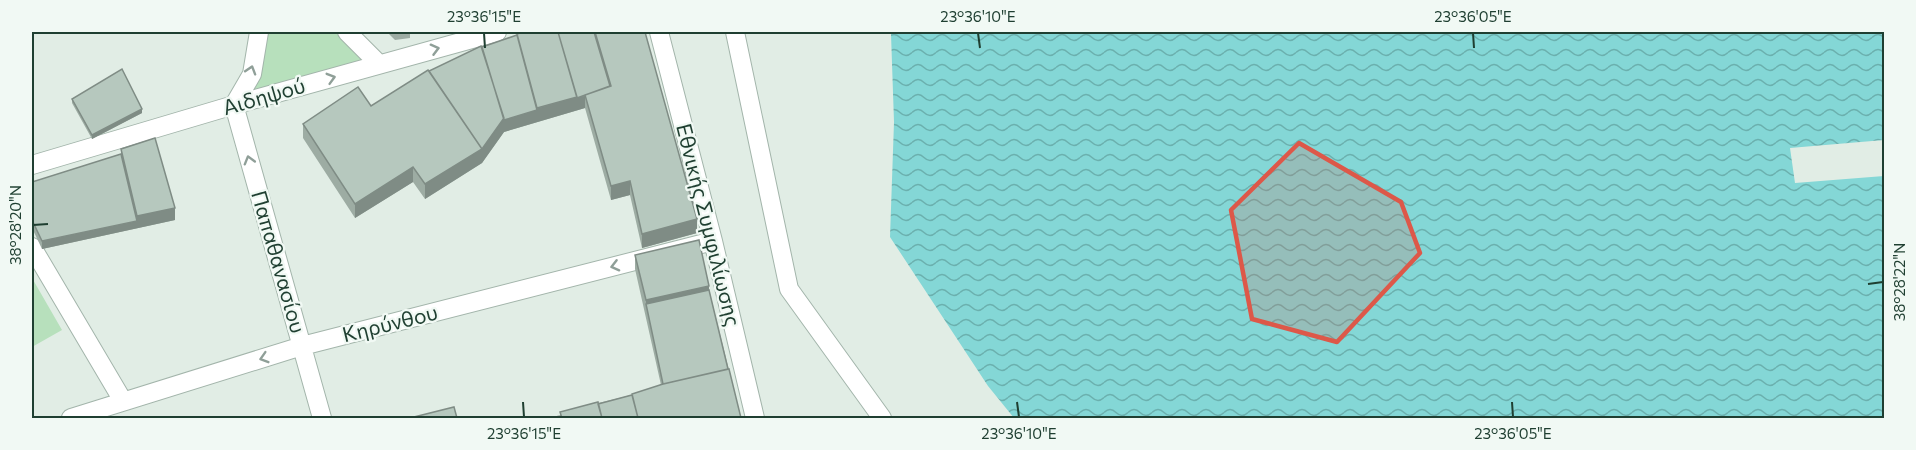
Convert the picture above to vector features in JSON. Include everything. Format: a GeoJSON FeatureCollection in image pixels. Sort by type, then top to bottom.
{"type":"FeatureCollection","features":[{"type":"Feature","properties":{"kind":"street"},"geometry":{"type":"LineString","coordinates":[[234,105],[252,74],[259,32]]}},
{"type":"Feature","properties":{"kind":"street"},"geometry":{"type":"LineString","coordinates":[[347,32],[379,64]]}},
{"type":"Feature","properties":{"kind":"street","name":"Αιδηψού"},"geometry":{"type":"LineString","coordinates":[[32,165],[234,105],[497,32]]}},
{"type":"Feature","properties":{"kind":"street","name":"Εθνικής Συμφιλίωσης"},"geometry":{"type":"LineString","coordinates":[[659,32],[713,241],[755,418]]}},
{"type":"Feature","properties":{"kind":"street"},"geometry":{"type":"LineString","coordinates":[[735,32],[789,289],[882,418]]}},
{"type":"Feature","properties":{"kind":"street","name":"Παπαθανασίου"},"geometry":{"type":"LineString","coordinates":[[234,105],[322,418]]}},
{"type":"Feature","properties":{"kind":"street","name":"Κηρύνθου"},"geometry":{"type":"LineString","coordinates":[[71,418],[302,346],[713,241]]}},
{"type":"Feature","properties":{"kind":"street"},"geometry":{"type":"LineString","coordinates":[[32,247],[123,401]]}},
{"type":"Feature","properties":{"kind":"highlighted area"},"geometry":{"type":"Polygon","coordinates":[[[1299,143],[1401,202],[1420,253],[1337,342],[1252,319],[1231,210],[1299,143]]]}},
{"type":"Feature","properties":{"kind":"green space"},"geometry":{"type":"Polygon","coordinates":[[[259,32],[347,32],[379,64],[234,105],[259,32]]]}},
{"type":"Feature","properties":{"kind":"green space"},"geometry":{"type":"Polygon","coordinates":[[[32,278],[62,330],[32,347],[32,278]]]}},
{"type":"Feature","properties":{"kind":"water"},"geometry":{"type":"Polygon","coordinates":[[[893,32],[1884,32],[1884,140],[1790,148],[1795,183],[1884,176],[1884,418],[1014,418],[988,386],[890,237],[894,122],[891,34],[893,32]]]}},
{"type":"Feature","properties":{"kind":"building"},"geometry":{"type":"Polygon","coordinates":[[[558,32],[577,97],[537,108],[517,34],[558,32]]]}},
{"type":"Feature","properties":{"kind":"building"},"geometry":{"type":"Polygon","coordinates":[[[558,32],[594,32],[610,86],[577,98],[558,32]]]}},
{"type":"Feature","properties":{"kind":"building"},"geometry":{"type":"Polygon","coordinates":[[[595,32],[645,32],[697,219],[642,234],[630,181],[611,186],[585,95],[611,86],[595,32]]]}},
{"type":"Feature","properties":{"kind":"building"},"geometry":{"type":"Polygon","coordinates":[[[517,35],[537,110],[504,120],[482,47],[517,35]]]}},
{"type":"Feature","properties":{"kind":"building"},"geometry":{"type":"Polygon","coordinates":[[[481,46],[504,118],[482,149],[429,71],[481,46]]]}},
{"type":"Feature","properties":{"kind":"building"},"geometry":{"type":"Polygon","coordinates":[[[122,69],[142,109],[92,135],[72,99],[122,69]]]}},
{"type":"Feature","properties":{"kind":"building"},"geometry":{"type":"Polygon","coordinates":[[[428,70],[482,149],[425,184],[413,167],[355,204],[303,124],[358,87],[371,106],[428,70]]]}},
{"type":"Feature","properties":{"kind":"building"},"geometry":{"type":"Polygon","coordinates":[[[155,138],[175,208],[137,216],[121,149],[155,138]]]}},
{"type":"Feature","properties":{"kind":"building"},"geometry":{"type":"Polygon","coordinates":[[[121,154],[137,221],[42,241],[32,220],[32,182],[121,154]]]}},
{"type":"Feature","properties":{"kind":"building"},"geometry":{"type":"Polygon","coordinates":[[[699,240],[709,286],[646,300],[635,255],[699,240]]]}},
{"type":"Feature","properties":{"kind":"building"},"geometry":{"type":"Polygon","coordinates":[[[709,290],[728,369],[663,384],[646,304],[709,290]]]}},
{"type":"Feature","properties":{"kind":"building"},"geometry":{"type":"Polygon","coordinates":[[[729,369],[741,418],[638,418],[632,394],[663,384],[729,369]]]}},
{"type":"Feature","properties":{"kind":"building"},"geometry":{"type":"Polygon","coordinates":[[[632,395],[638,418],[602,418],[598,404],[632,395]]]}},
{"type":"Feature","properties":{"kind":"building"},"geometry":{"type":"Polygon","coordinates":[[[598,402],[602,418],[562,418],[560,412],[598,402]]]}},
{"type":"Feature","properties":{"kind":"building"},"geometry":{"type":"Polygon","coordinates":[[[454,407],[457,418],[410,418],[454,407]]]}}]}
